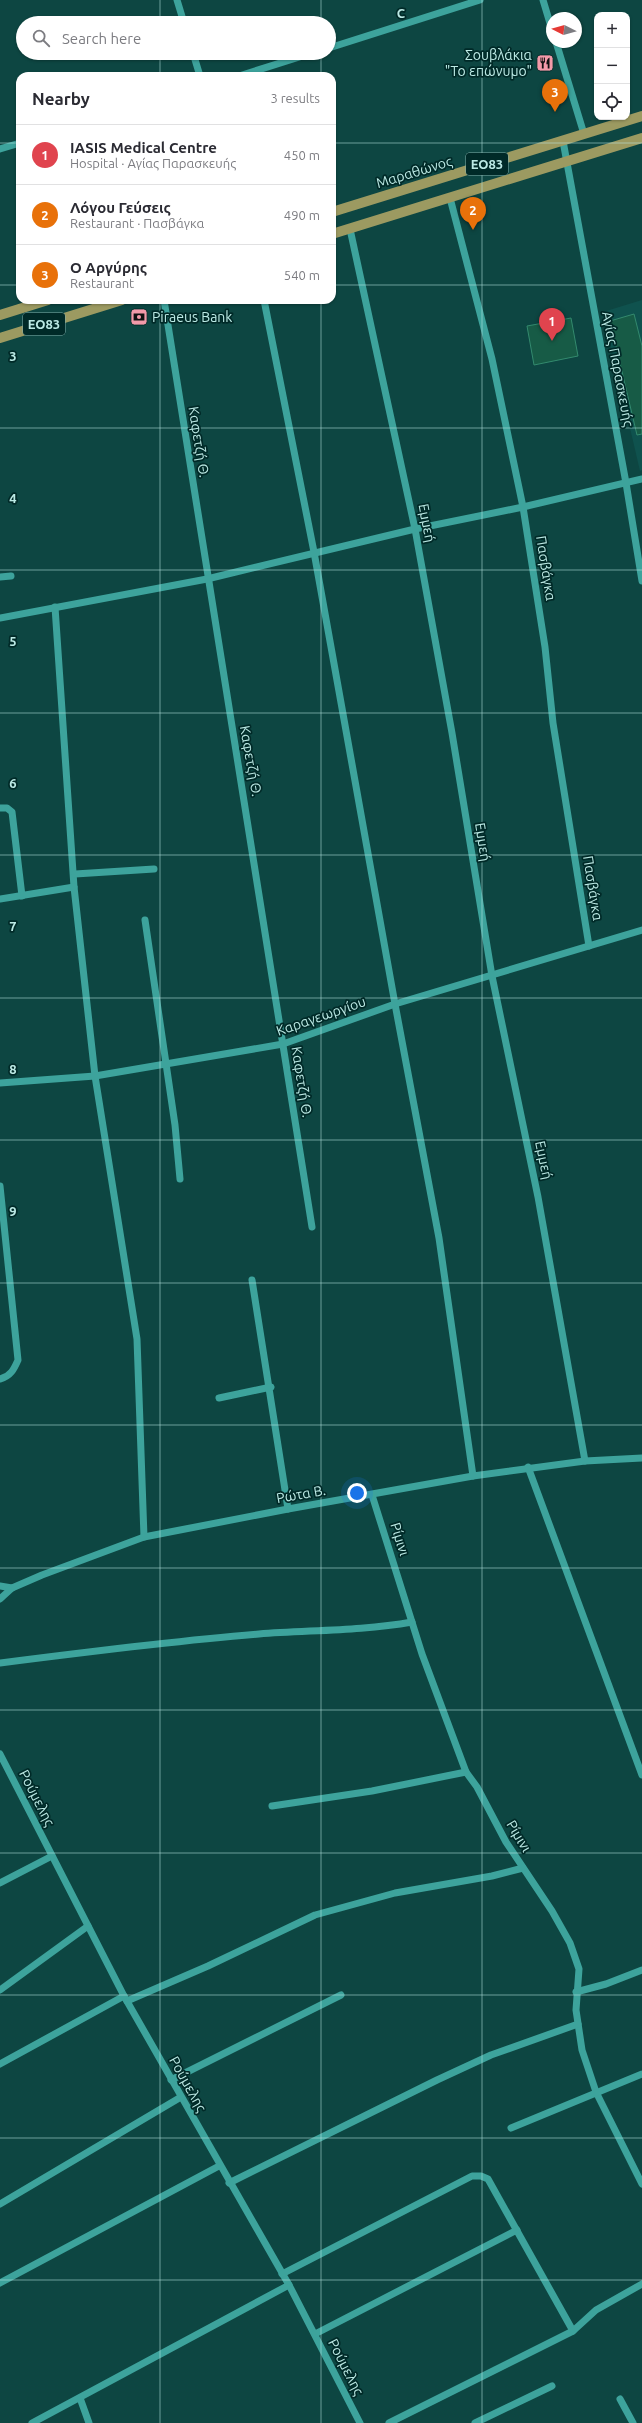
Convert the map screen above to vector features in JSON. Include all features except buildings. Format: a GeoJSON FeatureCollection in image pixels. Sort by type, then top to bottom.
{"type":"FeatureCollection","features":[{"type":"Feature","properties":{"kind":"main road","name":"Μαραθώνος"},"geometry":{"type":"LineString","coordinates":[[336,211],[642,116]]}},
{"type":"Feature","properties":{"kind":"main road","name":"ΕΟ83"},"geometry":{"type":"LineString","coordinates":[[336,233],[642,138]]}},
{"type":"Feature","properties":{"kind":"main road","name":"ΕΟ83"},"geometry":{"type":"LineString","coordinates":[[0,315],[35,304]]}},
{"type":"Feature","properties":{"kind":"main road","name":"ΕΟ83"},"geometry":{"type":"LineString","coordinates":[[0,338],[109,304]]}},
{"type":"Feature","properties":{"kind":"street"},"geometry":{"type":"LineString","coordinates":[[177,0],[182,16]]}},
{"type":"Feature","properties":{"kind":"street"},"geometry":{"type":"LineString","coordinates":[[336,46],[480,0]]}},
{"type":"Feature","properties":{"kind":"street"},"geometry":{"type":"LineString","coordinates":[[543,0],[547,12]]}},
{"type":"Feature","properties":{"kind":"street"},"geometry":{"type":"LineString","coordinates":[[558,48],[584,134]]}},
{"type":"Feature","properties":{"kind":"street"},"geometry":{"type":"LineString","coordinates":[[195,60],[199,72]]}},
{"type":"Feature","properties":{"kind":"street"},"geometry":{"type":"LineString","coordinates":[[252,72],[290,60]]}},
{"type":"Feature","properties":{"kind":"street","name":"Αγίας Παρασκευής"},"geometry":{"type":"LineString","coordinates":[[562,141],[626,483],[642,581]]}},
{"type":"Feature","properties":{"kind":"street"},"geometry":{"type":"LineString","coordinates":[[0,149],[16,144]]}},
{"type":"Feature","properties":{"kind":"street","name":"Πασβάγκα"},"geometry":{"type":"LineString","coordinates":[[450,198],[492,359],[523,507],[545,647],[553,723],[589,946]]}},
{"type":"Feature","properties":{"kind":"street","name":"Εμμεή"},"geometry":{"type":"LineString","coordinates":[[350,229],[415,529],[452,733],[492,976],[538,1197],[585,1461]]}},
{"type":"Feature","properties":{"kind":"street","name":"Καφετζή Θ."},"geometry":{"type":"LineString","coordinates":[[165,304],[207,579],[312,1227]]}},
{"type":"Feature","properties":{"kind":"street"},"geometry":{"type":"LineString","coordinates":[[265,304],[314,552],[395,1004],[439,1238],[473,1476]]}},
{"type":"Feature","properties":{"kind":"street"},"geometry":{"type":"LineString","coordinates":[[0,618],[207,579],[314,552],[415,529],[523,507],[642,479]]}},
{"type":"Feature","properties":{"kind":"street"},"geometry":{"type":"LineString","coordinates":[[0,577],[11,576]]}},
{"type":"Feature","properties":{"kind":"street"},"geometry":{"type":"LineString","coordinates":[[55,607],[75,874],[74,887],[95,1076],[137,1339],[144,1537]]}},
{"type":"Feature","properties":{"kind":"street"},"geometry":{"type":"LineString","coordinates":[[0,808],[7,808],[12,812],[22,896]]}},
{"type":"Feature","properties":{"kind":"street"},"geometry":{"type":"LineString","coordinates":[[75,874],[154,869]]}},
{"type":"Feature","properties":{"kind":"street"},"geometry":{"type":"LineString","coordinates":[[0,899],[74,887]]}},
{"type":"Feature","properties":{"kind":"street"},"geometry":{"type":"LineString","coordinates":[[145,920],[166,1063],[180,1179]]}},
{"type":"Feature","properties":{"kind":"street","name":"Καραγεωργίου"},"geometry":{"type":"LineString","coordinates":[[0,1083],[95,1076],[283,1044],[395,1004],[642,930]]}},
{"type":"Feature","properties":{"kind":"street"},"geometry":{"type":"LineString","coordinates":[[0,1186],[18,1360],[10,1373],[0,1379]]}},
{"type":"Feature","properties":{"kind":"street"},"geometry":{"type":"LineString","coordinates":[[252,1280],[271,1387],[288,1508]]}},
{"type":"Feature","properties":{"kind":"street"},"geometry":{"type":"LineString","coordinates":[[219,1398],[271,1387]]}},
{"type":"Feature","properties":{"kind":"street","name":"Ρώτα Β."},"geometry":{"type":"LineString","coordinates":[[0,1599],[12,1588],[42,1575],[144,1537],[288,1508],[372,1495],[528,1467],[585,1461],[642,1458]]}},
{"type":"Feature","properties":{"kind":"street"},"geometry":{"type":"LineString","coordinates":[[528,1467],[642,1775]]}},
{"type":"Feature","properties":{"kind":"street","name":"Ρίμινι"},"geometry":{"type":"LineString","coordinates":[[372,1495],[422,1654],[466,1772],[477,1787],[506,1842],[524,1868],[570,1943],[579,1969],[576,1992],[578,2024],[582,2050],[596,2092],[642,2184]]}},
{"type":"Feature","properties":{"kind":"street"},"geometry":{"type":"LineString","coordinates":[[0,1586],[12,1588]]}},
{"type":"Feature","properties":{"kind":"street"},"geometry":{"type":"LineString","coordinates":[[0,1664],[124,1646],[260,1634],[374,1629],[412,1622]]}},
{"type":"Feature","properties":{"kind":"street","name":"Ρούμελης"},"geometry":{"type":"LineString","coordinates":[[0,1754],[125,1998],[219,2166],[289,2285],[360,2423]]}},
{"type":"Feature","properties":{"kind":"street"},"geometry":{"type":"LineString","coordinates":[[272,1806],[379,1790],[466,1772]]}},
{"type":"Feature","properties":{"kind":"street"},"geometry":{"type":"LineString","coordinates":[[0,1883],[52,1856]]}},
{"type":"Feature","properties":{"kind":"street"},"geometry":{"type":"LineString","coordinates":[[0,2064],[125,1998],[208,1966],[315,1915],[395,1893],[492,1876],[524,1868]]}},
{"type":"Feature","properties":{"kind":"street"},"geometry":{"type":"LineString","coordinates":[[0,1990],[88,1926]]}},
{"type":"Feature","properties":{"kind":"street"},"geometry":{"type":"LineString","coordinates":[[576,1992],[606,1984],[642,1970]]}},
{"type":"Feature","properties":{"kind":"street"},"geometry":{"type":"LineString","coordinates":[[171,2080],[341,1995]]}},
{"type":"Feature","properties":{"kind":"street"},"geometry":{"type":"LineString","coordinates":[[229,2183],[437,2080],[491,2055],[578,2024]]}},
{"type":"Feature","properties":{"kind":"street"},"geometry":{"type":"LineString","coordinates":[[510,2128],[642,2074]]}},
{"type":"Feature","properties":{"kind":"street"},"geometry":{"type":"LineString","coordinates":[[0,2204],[181,2098]]}},
{"type":"Feature","properties":{"kind":"street"},"geometry":{"type":"LineString","coordinates":[[0,2283],[219,2166]]}},
{"type":"Feature","properties":{"kind":"street"},"geometry":{"type":"LineString","coordinates":[[282,2274],[472,2176],[481,2176],[488,2179],[573,2331]]}},
{"type":"Feature","properties":{"kind":"street"},"geometry":{"type":"LineString","coordinates":[[315,2334],[517,2230]]}},
{"type":"Feature","properties":{"kind":"street"},"geometry":{"type":"LineString","coordinates":[[390,2423],[573,2331],[596,2310],[642,2284]]}},
{"type":"Feature","properties":{"kind":"street"},"geometry":{"type":"LineString","coordinates":[[32,2423],[289,2285]]}},
{"type":"Feature","properties":{"kind":"street"},"geometry":{"type":"LineString","coordinates":[[475,2423],[552,2386]]}},
{"type":"Feature","properties":{"kind":"street"},"geometry":{"type":"LineString","coordinates":[[80,2398],[89,2423]]}},
{"type":"Feature","properties":{"kind":"street"},"geometry":{"type":"LineString","coordinates":[[620,2398],[634,2423]]}},
{"type":"Feature","properties":{"kind":"shaded area"},"geometry":{"type":"Polygon","coordinates":[[[642,300],[642,470],[640,471],[603,312],[642,300]]]}},
{"type":"Feature","properties":{"kind":"place","name":"Σουβλάκια \"Το επώνυμο\""},"geometry":{"type":"Point","coordinates":[545,63]}},
{"type":"Feature","properties":{"kind":"place","name":"Ο Αργύρης"},"geometry":{"type":"Point","coordinates":[555,112]}},
{"type":"Feature","properties":{"kind":"place","name":"Λόγου Γεύσεις"},"geometry":{"type":"Point","coordinates":[473,230]}},
{"type":"Feature","properties":{"kind":"place","name":"Piraeus Bank"},"geometry":{"type":"Point","coordinates":[139,317]}},
{"type":"Feature","properties":{"kind":"place","name":"IASIS Medical Centre"},"geometry":{"type":"Point","coordinates":[552,341]}}]}
